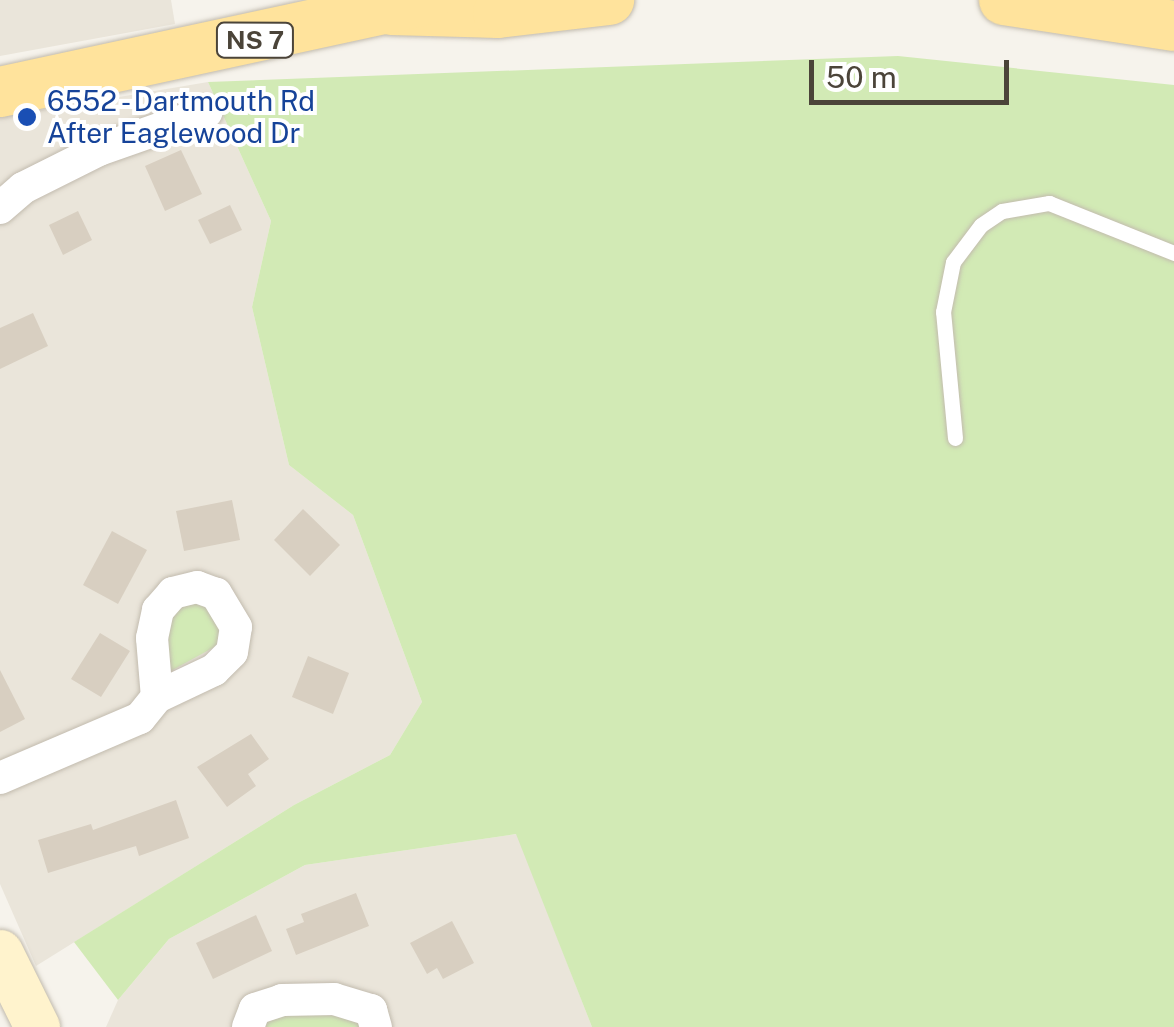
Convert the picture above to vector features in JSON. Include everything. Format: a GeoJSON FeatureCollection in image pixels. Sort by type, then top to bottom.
{"type":"FeatureCollection","features":[{"type":"Feature","properties":{"kind":"main road","name":"NS 7"},"geometry":{"type":"LineString","coordinates":[[0,92],[409,5],[498,13],[608,0]]}},
{"type":"Feature","properties":{"kind":"main road"},"geometry":{"type":"LineString","coordinates":[[1004,0],[1174,26]]}},
{"type":"Feature","properties":{"kind":"street"},"geometry":{"type":"LineString","coordinates":[[0,208],[24,188],[98,150],[207,112]]}},
{"type":"Feature","properties":{"kind":"street"},"geometry":{"type":"LineString","coordinates":[[0,778],[140,718],[157,697]]}},
{"type":"Feature","properties":{"kind":"street"},"geometry":{"type":"LineString","coordinates":[[0,952],[37,1027]]}},
{"type":"Feature","properties":{"kind":"street"},"geometry":{"type":"LineString","coordinates":[[248,1027],[255,1009],[282,1000],[334,1000],[371,1010],[376,1027]]}},
{"type":"Feature","properties":{"kind":"lane"},"geometry":{"type":"LineString","coordinates":[[955,438],[943,312],[952,262],[980,225],[1002,212],[1049,203],[1174,253]]}},
{"type":"Feature","properties":{"kind":"shaded area"},"geometry":{"type":"Polygon","coordinates":[[[0,0],[171,0],[175,24],[0,56],[0,0]]]}},
{"type":"Feature","properties":{"kind":"shaded area"},"geometry":{"type":"Polygon","coordinates":[[[208,82],[271,221],[252,307],[289,465],[353,515],[422,702],[390,755],[294,805],[36,966],[0,884],[0,117],[208,82]]]}},
{"type":"Feature","properties":{"kind":"shaded area"},"geometry":{"type":"Polygon","coordinates":[[[517,834],[592,1027],[106,1027],[118,1000],[169,939],[305,865],[517,834]]]}},
{"type":"Feature","properties":{"kind":"green space"},"geometry":{"type":"Polygon","coordinates":[[[898,56],[1174,85],[1174,1027],[592,1027],[516,834],[305,865],[169,939],[118,1000],[74,942],[294,805],[390,755],[422,702],[353,515],[289,465],[252,307],[271,221],[208,82],[898,56]]]}},
{"type":"Feature","properties":{"kind":"green space"},"geometry":{"type":"Polygon","coordinates":[[[206,600],[222,626],[218,645],[169,672],[168,621],[180,604],[206,600]]]}},
{"type":"Feature","properties":{"kind":"green space"},"geometry":{"type":"Polygon","coordinates":[[[269,1013],[365,1017],[365,1027],[265,1027],[269,1013]]]}},
{"type":"Feature","properties":{"kind":"building"},"geometry":{"type":"Polygon","coordinates":[[[181,150],[202,194],[165,211],[145,166],[181,150]]]}},
{"type":"Feature","properties":{"kind":"building"},"geometry":{"type":"Polygon","coordinates":[[[230,205],[242,230],[210,244],[198,220],[230,205]]]}},
{"type":"Feature","properties":{"kind":"building"},"geometry":{"type":"Polygon","coordinates":[[[78,211],[92,240],[63,255],[49,225],[78,211]]]}},
{"type":"Feature","properties":{"kind":"building"},"geometry":{"type":"Polygon","coordinates":[[[33,313],[48,346],[0,369],[0,328],[33,313]]]}},
{"type":"Feature","properties":{"kind":"building"},"geometry":{"type":"Polygon","coordinates":[[[232,500],[240,540],[184,551],[176,511],[232,500]]]}},
{"type":"Feature","properties":{"kind":"building"},"geometry":{"type":"Polygon","coordinates":[[[303,509],[340,545],[310,576],[274,540],[303,509]]]}},
{"type":"Feature","properties":{"kind":"building"},"geometry":{"type":"Polygon","coordinates":[[[112,531],[147,550],[118,604],[83,585],[112,531]]]}},
{"type":"Feature","properties":{"kind":"building"},"geometry":{"type":"Polygon","coordinates":[[[100,633],[130,651],[101,697],[71,679],[100,633]]]}},
{"type":"Feature","properties":{"kind":"building"},"geometry":{"type":"Polygon","coordinates":[[[308,656],[349,673],[333,714],[292,697],[308,656]]]}},
{"type":"Feature","properties":{"kind":"building"},"geometry":{"type":"Polygon","coordinates":[[[0,670],[25,719],[0,732],[0,670]]]}},
{"type":"Feature","properties":{"kind":"building"},"geometry":{"type":"Polygon","coordinates":[[[251,734],[269,759],[248,774],[256,786],[227,807],[197,767],[251,734]]]}},
{"type":"Feature","properties":{"kind":"building"},"geometry":{"type":"Polygon","coordinates":[[[176,800],[189,838],[139,856],[136,846],[48,873],[38,840],[91,824],[93,830],[176,800]]]}},
{"type":"Feature","properties":{"kind":"building"},"geometry":{"type":"Polygon","coordinates":[[[356,893],[369,926],[296,955],[286,929],[304,922],[301,914],[356,893]]]}},
{"type":"Feature","properties":{"kind":"building"},"geometry":{"type":"Polygon","coordinates":[[[256,915],[272,951],[213,979],[196,943],[256,915]]]}},
{"type":"Feature","properties":{"kind":"building"},"geometry":{"type":"Polygon","coordinates":[[[452,921],[474,963],[443,979],[437,968],[427,974],[410,943],[452,921]]]}},
{"type":"Feature","properties":{"kind":"place","name":"6552 - Dartmouth Rd After Eaglewood Dr"},"geometry":{"type":"Point","coordinates":[27,117]}}]}
